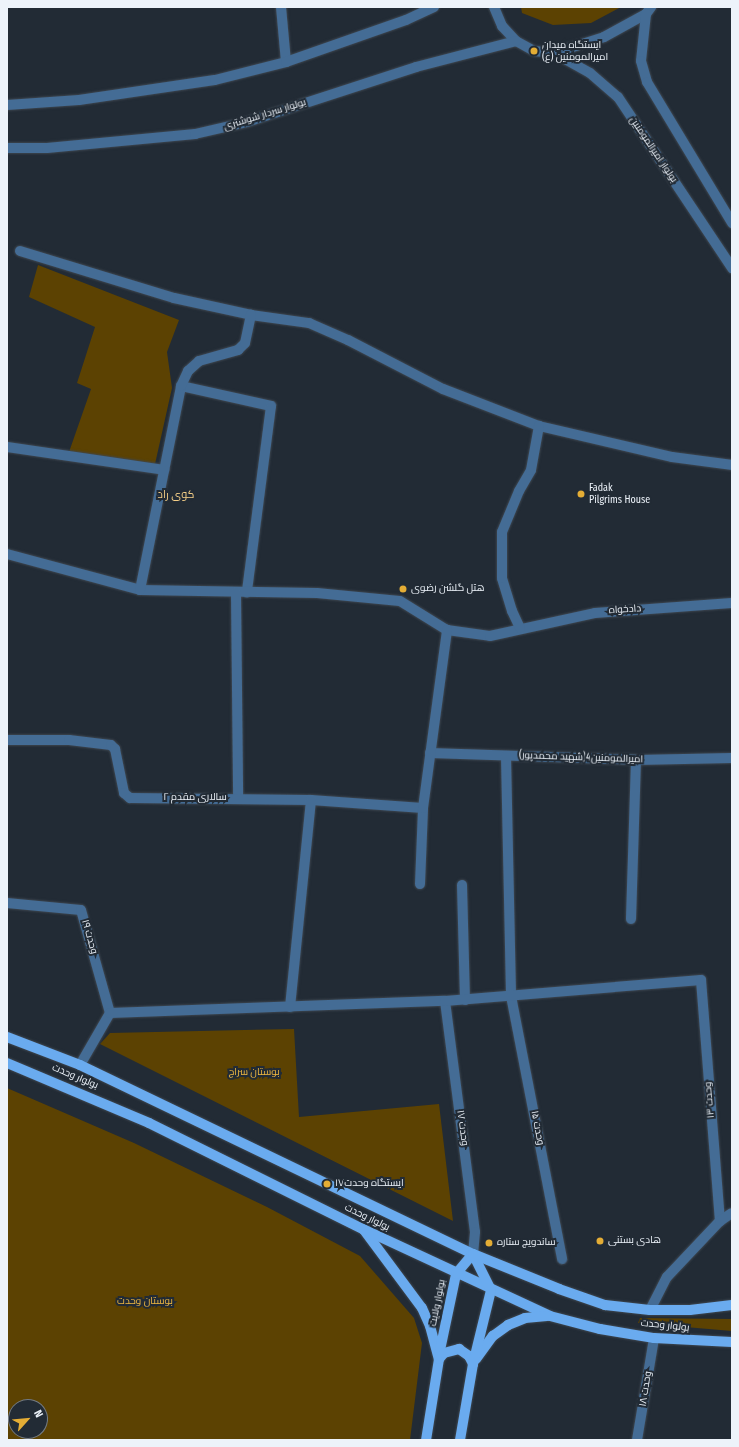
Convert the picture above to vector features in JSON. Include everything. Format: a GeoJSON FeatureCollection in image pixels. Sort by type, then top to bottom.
{"type":"FeatureCollection","features":[{"type":"Feature","properties":{"kind":"main road","name":"بولوار وحدت"},"geometry":{"type":"LineString","coordinates":[[7,1037],[80,1065],[473,1254],[605,1305],[650,1310],[690,1310],[732,1305]]}},
{"type":"Feature","properties":{"kind":"main road","name":"بولوار وحدت"},"geometry":{"type":"LineString","coordinates":[[7,1062],[149,1123],[362,1229],[456,1274],[550,1316],[600,1329],[654,1338],[732,1342]]}},
{"type":"Feature","properties":{"kind":"main road","name":"بولوار ولایت"},"geometry":{"type":"LineString","coordinates":[[362,1229],[422,1308],[430,1326],[439,1359]]}},
{"type":"Feature","properties":{"kind":"main road","name":"بولوار ولایت"},"geometry":{"type":"LineString","coordinates":[[426,1440],[439,1359],[456,1274],[473,1254]]}},
{"type":"Feature","properties":{"kind":"main road"},"geometry":{"type":"LineString","coordinates":[[460,1440],[472,1364],[491,1290],[473,1254]]}},
{"type":"Feature","properties":{"kind":"main road"},"geometry":{"type":"LineString","coordinates":[[472,1364],[493,1336],[508,1325],[525,1318],[550,1316]]}},
{"type":"Feature","properties":{"kind":"main road"},"geometry":{"type":"LineString","coordinates":[[439,1359],[444,1353],[459,1349],[469,1356],[472,1364]]}},
{"type":"Feature","properties":{"kind":"street"},"geometry":{"type":"LineString","coordinates":[[281,7],[286,62]]}},
{"type":"Feature","properties":{"kind":"street"},"geometry":{"type":"LineString","coordinates":[[7,104],[79,100],[215,80],[286,62],[406,20],[434,7]]}},
{"type":"Feature","properties":{"kind":"street"},"geometry":{"type":"LineString","coordinates":[[494,7],[502,26],[516,41],[534,51],[554,53],[604,37],[649,11]]}},
{"type":"Feature","properties":{"kind":"street"},"geometry":{"type":"LineString","coordinates":[[649,11],[641,61],[647,82],[732,223]]}},
{"type":"Feature","properties":{"kind":"street","name":"بولوار سردار شوشتری"},"geometry":{"type":"LineString","coordinates":[[7,148],[47,148],[195,134],[247,122],[416,67],[516,41]]}},
{"type":"Feature","properties":{"kind":"street","name":"بولوار امیرالمومنین"},"geometry":{"type":"LineString","coordinates":[[554,53],[590,73],[618,96],[732,268]]}},
{"type":"Feature","properties":{"kind":"street"},"geometry":{"type":"LineString","coordinates":[[20,251],[174,298],[251,315],[309,323],[348,340],[443,389],[539,426],[672,457],[732,465]]}},
{"type":"Feature","properties":{"kind":"street"},"geometry":{"type":"LineString","coordinates":[[140,590],[180,386],[188,371],[199,361],[238,350],[245,343],[251,315]]}},
{"type":"Feature","properties":{"kind":"street"},"geometry":{"type":"LineString","coordinates":[[180,386],[271,406],[247,592]]}},
{"type":"Feature","properties":{"kind":"street"},"geometry":{"type":"LineString","coordinates":[[520,628],[512,611],[502,578],[502,532],[519,491],[531,470],[539,426]]}},
{"type":"Feature","properties":{"kind":"street"},"geometry":{"type":"LineString","coordinates":[[7,447],[164,470]]}},
{"type":"Feature","properties":{"kind":"street"},"geometry":{"type":"LineString","coordinates":[[7,554],[140,590],[317,593],[400,601],[447,630],[423,808],[420,884]]}},
{"type":"Feature","properties":{"kind":"street"},"geometry":{"type":"LineString","coordinates":[[236,592],[238,798]]}},
{"type":"Feature","properties":{"kind":"street","name":"دادخواه"},"geometry":{"type":"LineString","coordinates":[[447,630],[490,636],[520,628],[595,613],[732,603]]}},
{"type":"Feature","properties":{"kind":"street","name":"سالاری مقدم ۲"},"geometry":{"type":"LineString","coordinates":[[7,740],[69,740],[111,745],[126,797],[311,800],[423,808]]}},
{"type":"Feature","properties":{"kind":"street","name":"امیرالمومنین4(شهید محمدپور)"},"geometry":{"type":"LineString","coordinates":[[430,752],[636,760],[732,758]]}},
{"type":"Feature","properties":{"kind":"street","name":"وحدت ۱۵"},"geometry":{"type":"LineString","coordinates":[[506,756],[511,996],[562,1259]]}},
{"type":"Feature","properties":{"kind":"street"},"geometry":{"type":"LineString","coordinates":[[631,920],[636,760]]}},
{"type":"Feature","properties":{"kind":"street"},"geometry":{"type":"LineString","coordinates":[[290,1007],[311,800]]}},
{"type":"Feature","properties":{"kind":"street"},"geometry":{"type":"LineString","coordinates":[[462,885],[466,1000]]}},
{"type":"Feature","properties":{"kind":"street","name":"وحدت ۱۹"},"geometry":{"type":"LineString","coordinates":[[7,903],[81,910],[110,1013]]}},
{"type":"Feature","properties":{"kind":"street","name":"وحدت ۱۳"},"geometry":{"type":"LineString","coordinates":[[511,996],[701,980],[720,1221]]}},
{"type":"Feature","properties":{"kind":"street"},"geometry":{"type":"LineString","coordinates":[[80,1065],[110,1013],[445,1001],[511,996]]}},
{"type":"Feature","properties":{"kind":"street","name":"وحدت ۱۷"},"geometry":{"type":"LineString","coordinates":[[445,1001],[476,1232],[473,1254]]}},
{"type":"Feature","properties":{"kind":"street"},"geometry":{"type":"LineString","coordinates":[[650,1310],[667,1278],[720,1221],[732,1213]]}},
{"type":"Feature","properties":{"kind":"street","name":"وحدت ۱۸"},"geometry":{"type":"LineString","coordinates":[[637,1440],[654,1338]]}},
{"type":"Feature","properties":{"kind":"green space"},"geometry":{"type":"Polygon","coordinates":[[[521,7],[621,7],[591,23],[553,25],[522,13],[521,7]]]}},
{"type":"Feature","properties":{"kind":"green space"},"geometry":{"type":"Polygon","coordinates":[[[38,265],[179,320],[167,352],[172,388],[155,464],[69,452],[91,389],[77,383],[95,327],[29,297],[38,265]]]}},
{"type":"Feature","properties":{"kind":"green space","name":"بوستان سراج"},"geometry":{"type":"Polygon","coordinates":[[[294,1029],[299,1117],[439,1104],[453,1221],[100,1044],[110,1033],[294,1029]]]}},
{"type":"Feature","properties":{"kind":"green space","name":"بوستان وحدت"},"geometry":{"type":"Polygon","coordinates":[[[7,1088],[134,1143],[267,1207],[360,1256],[414,1318],[422,1343],[410,1440],[7,1440],[7,1088]]]}},
{"type":"Feature","properties":{"kind":"green space"},"geometry":{"type":"Polygon","coordinates":[[[640,1318],[732,1319],[732,1331],[638,1323],[640,1318]]]}},
{"type":"Feature","properties":{"kind":"place","name":"ایستگاه میدان امیرالمومنین (ع)"},"geometry":{"type":"Point","coordinates":[534,51]}},
{"type":"Feature","properties":{"kind":"place","name":"Fadak Pilgrims House"},"geometry":{"type":"Point","coordinates":[581,494]}},
{"type":"Feature","properties":{"kind":"place","name":"هتل گلشن رضوی"},"geometry":{"type":"Point","coordinates":[403,589]}},
{"type":"Feature","properties":{"kind":"place","name":"ایستگاه وحدت۱۷"},"geometry":{"type":"Point","coordinates":[327,1184]}},
{"type":"Feature","properties":{"kind":"place","name":"هادی بستنی"},"geometry":{"type":"Point","coordinates":[600,1241]}},
{"type":"Feature","properties":{"kind":"place","name":"ساندویچ ستاره"},"geometry":{"type":"Point","coordinates":[489,1243]}},
{"type":"Feature","properties":{"kind":"district","name":"کوی راد"},"geometry":{"type":"Point","coordinates":[176,495]}}]}
